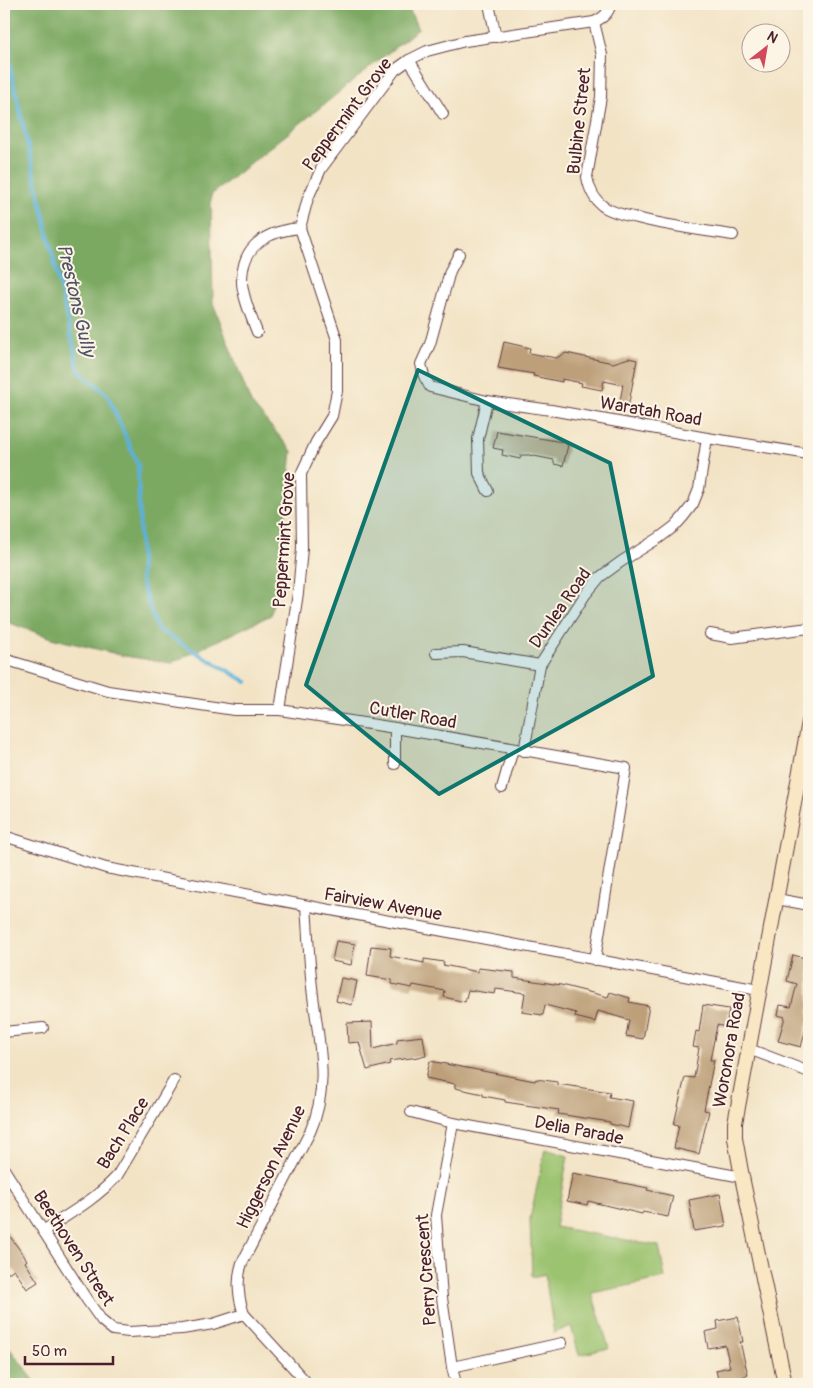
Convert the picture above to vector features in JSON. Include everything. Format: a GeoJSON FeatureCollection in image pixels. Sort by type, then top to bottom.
{"type":"FeatureCollection","features":[{"type":"Feature","properties":{"kind":"street"},"geometry":{"type":"LineString","coordinates":[[489,4],[496,37]]}},
{"type":"Feature","properties":{"kind":"street"},"geometry":{"type":"LineString","coordinates":[[594,22],[603,18],[611,4]]}},
{"type":"Feature","properties":{"kind":"street","name":"Peppermint Grove"},"geometry":{"type":"LineString","coordinates":[[280,710],[298,593],[301,557],[301,474],[316,442],[332,416],[337,391],[337,340],[300,228],[308,198],[321,169],[395,70],[408,60],[427,51],[466,41],[594,22]]}},
{"type":"Feature","properties":{"kind":"street","name":"Bulbine Street"},"geometry":{"type":"LineString","coordinates":[[594,22],[602,55],[601,96],[587,177],[589,187],[596,199],[604,207],[618,213],[658,224],[733,235]]}},
{"type":"Feature","properties":{"kind":"street","name":"Peppermint Grove"},"geometry":{"type":"LineString","coordinates":[[408,60],[442,114]]}},
{"type":"Feature","properties":{"kind":"street"},"geometry":{"type":"LineString","coordinates":[[257,332],[249,313],[242,280],[246,255],[263,238],[283,229],[300,228]]}},
{"type":"Feature","properties":{"kind":"street","name":"Waratah Road"},"geometry":{"type":"LineString","coordinates":[[459,254],[450,271],[430,344],[421,364],[424,376],[430,387],[487,402],[551,410],[809,454]]}},
{"type":"Feature","properties":{"kind":"street"},"geometry":{"type":"LineString","coordinates":[[487,402],[478,439],[479,473],[488,491]]}},
{"type":"Feature","properties":{"kind":"street","name":"Dunlea Road"},"geometry":{"type":"LineString","coordinates":[[524,751],[540,665],[573,612],[600,577],[675,526],[693,504],[698,489],[708,438]]}},
{"type":"Feature","properties":{"kind":"street"},"geometry":{"type":"LineString","coordinates":[[710,634],[732,638],[809,628]]}},
{"type":"Feature","properties":{"kind":"street"},"geometry":{"type":"LineString","coordinates":[[436,654],[463,652],[540,665]]}},
{"type":"Feature","properties":{"kind":"street","name":"Cutler Road"},"geometry":{"type":"LineString","coordinates":[[4,659],[108,691],[234,710],[280,710],[626,768],[595,960]]}},
{"type":"Feature","properties":{"kind":"street","name":"Woronora Road"},"geometry":{"type":"LineString","coordinates":[[785,1384],[742,1177],[735,1138],[735,1123],[809,722]]}},
{"type":"Feature","properties":{"kind":"street"},"geometry":{"type":"LineString","coordinates":[[395,728],[395,764]]}},
{"type":"Feature","properties":{"kind":"street"},"geometry":{"type":"LineString","coordinates":[[502,788],[513,749]]}},
{"type":"Feature","properties":{"kind":"street","name":"Fairview Avenue"},"geometry":{"type":"LineString","coordinates":[[4,836],[106,868],[759,990]]}},
{"type":"Feature","properties":{"kind":"street"},"geometry":{"type":"LineString","coordinates":[[777,899],[809,905]]}},
{"type":"Feature","properties":{"kind":"street","name":"Higgerson Avenue"},"geometry":{"type":"LineString","coordinates":[[306,906],[312,986],[322,1074],[321,1098],[318,1113],[310,1132],[242,1263],[238,1273],[238,1287],[239,1300],[244,1314],[308,1384]]}},
{"type":"Feature","properties":{"kind":"street"},"geometry":{"type":"LineString","coordinates":[[4,1032],[43,1028]]}},
{"type":"Feature","properties":{"kind":"street"},"geometry":{"type":"LineString","coordinates":[[749,1049],[809,1072]]}},
{"type":"Feature","properties":{"kind":"street","name":"Bach Place"},"geometry":{"type":"LineString","coordinates":[[43,1230],[86,1204],[117,1176],[174,1080]]}},
{"type":"Feature","properties":{"kind":"street","name":"Delia Parade"},"geometry":{"type":"LineString","coordinates":[[411,1112],[453,1123],[742,1177]]}},
{"type":"Feature","properties":{"kind":"street","name":"Perry Crescent"},"geometry":{"type":"LineString","coordinates":[[453,1123],[436,1215],[442,1298],[456,1384]]}},
{"type":"Feature","properties":{"kind":"street","name":"Beethoven Street"},"geometry":{"type":"LineString","coordinates":[[4,1170],[87,1300],[102,1321],[113,1330],[129,1332],[182,1329],[230,1320],[244,1314]]}},
{"type":"Feature","properties":{"kind":"street"},"geometry":{"type":"LineString","coordinates":[[452,1366],[562,1343]]}},
{"type":"Feature","properties":{"kind":"highlighted area"},"geometry":{"type":"Polygon","coordinates":[[[418,370],[610,463],[653,676],[439,794],[306,685],[418,370]]]}},
{"type":"Feature","properties":{"kind":"green space"},"geometry":{"type":"Polygon","coordinates":[[[4,4],[407,4],[418,29],[211,195],[213,303],[251,403],[292,451],[283,538],[271,615],[171,663],[125,656],[55,639],[4,621],[4,4]]]}},
{"type":"Feature","properties":{"kind":"green space"},"geometry":{"type":"Polygon","coordinates":[[[545,1149],[568,1156],[555,1227],[659,1246],[665,1278],[592,1293],[609,1348],[579,1355],[571,1326],[554,1333],[545,1274],[532,1277],[530,1219],[545,1149]]]}},
{"type":"Feature","properties":{"kind":"green space"},"geometry":{"type":"Polygon","coordinates":[[[4,1341],[37,1384],[4,1384],[4,1341]]]}},
{"type":"Feature","properties":{"kind":"building"},"geometry":{"type":"Polygon","coordinates":[[[504,342],[530,348],[529,353],[556,358],[566,353],[613,363],[629,358],[637,360],[628,408],[619,406],[623,385],[604,381],[602,390],[581,386],[582,383],[562,379],[562,382],[533,376],[534,374],[498,368],[504,342]]]}},
{"type":"Feature","properties":{"kind":"building"},"geometry":{"type":"Polygon","coordinates":[[[497,431],[563,442],[568,445],[563,466],[554,464],[554,460],[529,455],[521,455],[520,459],[502,455],[503,450],[493,448],[497,431]]]}},
{"type":"Feature","properties":{"kind":"building"},"geometry":{"type":"Polygon","coordinates":[[[336,941],[355,944],[351,965],[332,961],[336,941]]]}},
{"type":"Feature","properties":{"kind":"building"},"geometry":{"type":"Polygon","coordinates":[[[371,946],[391,948],[390,956],[424,963],[424,959],[444,962],[443,965],[478,972],[478,968],[514,972],[514,978],[561,985],[608,997],[610,992],[630,998],[629,1002],[649,1006],[643,1039],[626,1036],[629,1020],[598,1011],[595,1022],[575,1017],[576,1013],[545,1005],[543,1015],[522,1012],[525,993],[496,989],[495,994],[468,990],[465,1002],[444,997],[445,991],[413,985],[412,988],[392,984],[392,980],[367,976],[371,946]]]}},
{"type":"Feature","properties":{"kind":"building"},"geometry":{"type":"Polygon","coordinates":[[[793,955],[809,959],[809,1022],[801,1047],[778,1041],[785,1017],[778,1015],[780,1005],[791,1007],[797,984],[787,981],[793,955]]]}},
{"type":"Feature","properties":{"kind":"building"},"geometry":{"type":"Polygon","coordinates":[[[341,978],[357,981],[352,1005],[336,1001],[341,978]]]}},
{"type":"Feature","properties":{"kind":"building"},"geometry":{"type":"Polygon","coordinates":[[[703,1005],[729,1009],[726,1027],[717,1025],[710,1060],[714,1060],[704,1110],[709,1111],[699,1154],[674,1148],[679,1125],[674,1124],[685,1077],[694,1078],[699,1048],[693,1047],[696,1031],[699,1032],[703,1005]]]}},
{"type":"Feature","properties":{"kind":"building"},"geometry":{"type":"Polygon","coordinates":[[[372,1022],[373,1049],[397,1043],[397,1039],[423,1036],[426,1056],[389,1061],[390,1064],[367,1070],[359,1042],[348,1043],[347,1023],[372,1022]]]}},
{"type":"Feature","properties":{"kind":"building"},"geometry":{"type":"Polygon","coordinates":[[[430,1061],[535,1081],[536,1079],[557,1082],[557,1084],[610,1092],[609,1097],[633,1101],[628,1128],[610,1124],[610,1122],[558,1114],[559,1110],[505,1102],[505,1100],[455,1088],[455,1084],[426,1078],[430,1061]]]}},
{"type":"Feature","properties":{"kind":"building"},"geometry":{"type":"Polygon","coordinates":[[[573,1173],[648,1188],[647,1190],[673,1196],[668,1217],[643,1212],[642,1214],[588,1201],[587,1205],[567,1201],[573,1173]]]}},
{"type":"Feature","properties":{"kind":"building"},"geometry":{"type":"Polygon","coordinates":[[[720,1194],[726,1226],[694,1231],[689,1200],[720,1194]]]}},
{"type":"Feature","properties":{"kind":"building"},"geometry":{"type":"Polygon","coordinates":[[[4,1228],[27,1260],[25,1262],[38,1282],[27,1289],[14,1269],[4,1276],[4,1228]]]}},
{"type":"Feature","properties":{"kind":"building"},"geometry":{"type":"Polygon","coordinates":[[[738,1317],[743,1342],[740,1342],[748,1375],[741,1377],[743,1384],[719,1384],[716,1370],[730,1367],[725,1345],[708,1348],[705,1332],[718,1329],[717,1321],[738,1317]]]}},
{"type":"Feature","properties":{"kind":"waterway","name":"Prestons Gully"},"geometry":{"type":"LineString","coordinates":[[10,4],[10,67],[79,371],[107,394],[138,465],[141,581],[157,629],[247,682]]}}]}
